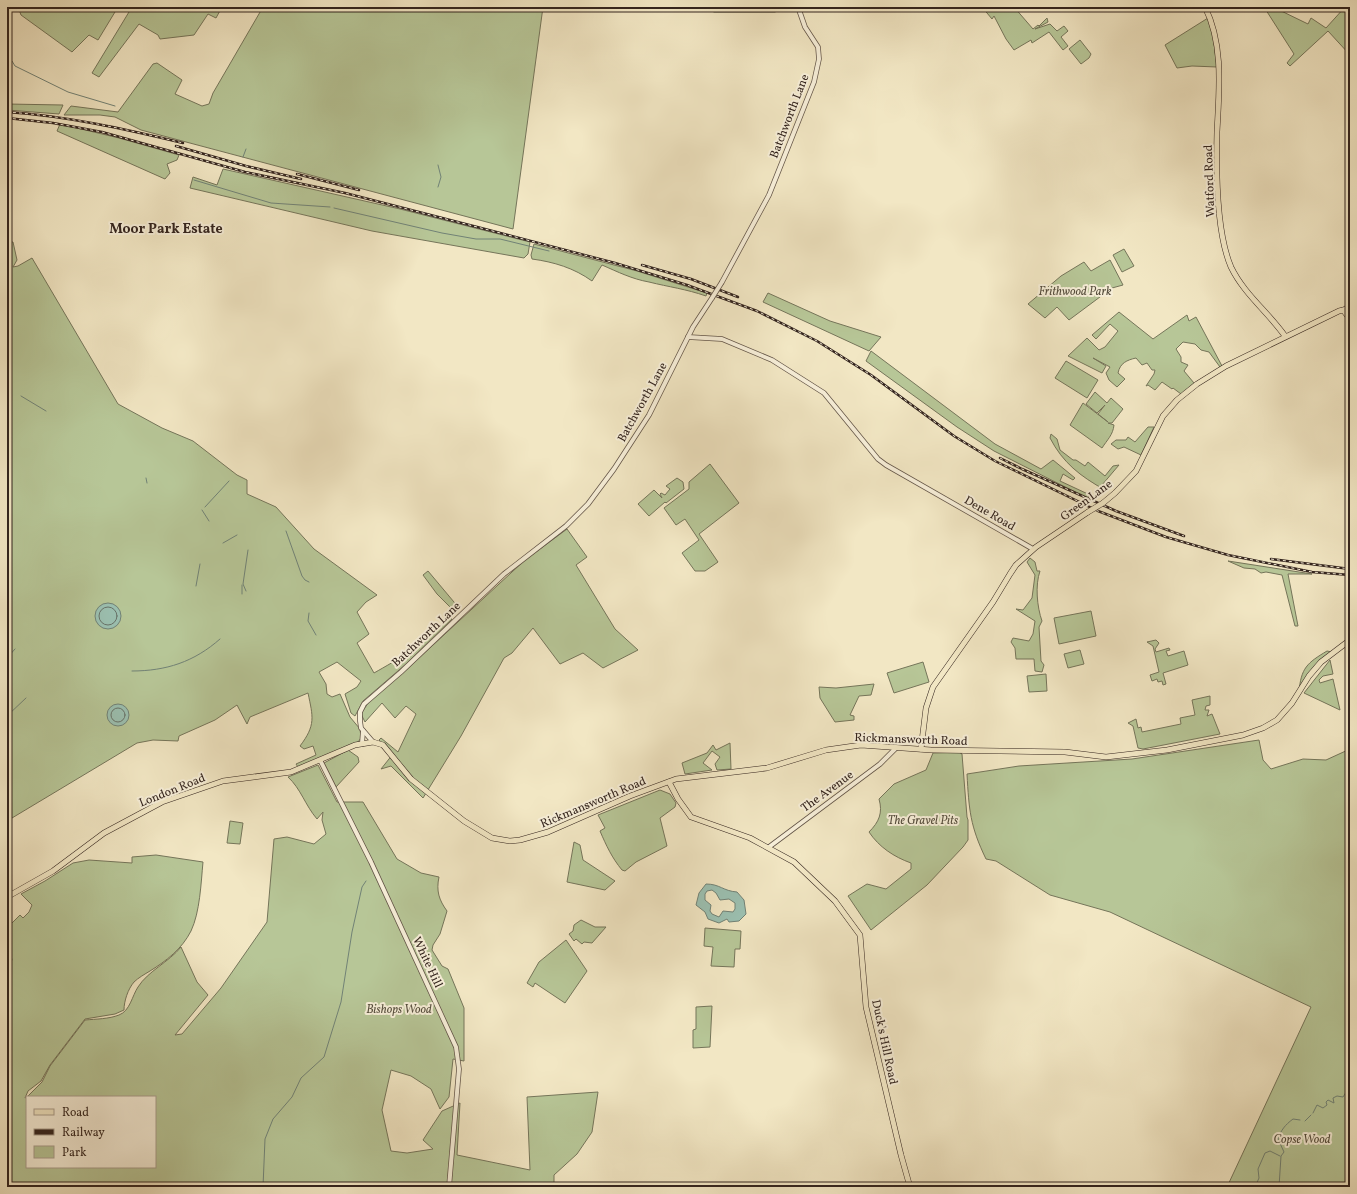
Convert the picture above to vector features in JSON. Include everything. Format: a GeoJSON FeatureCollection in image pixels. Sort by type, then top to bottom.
{"type":"FeatureCollection","features":[{"type":"Feature","properties":{"kind":"main road","name":"Watford Road"},"geometry":{"type":"LineString","coordinates":[[1206,7],[1216,34],[1219,84],[1217,173],[1222,240],[1231,266],[1239,281],[1284,336]]}},
{"type":"Feature","properties":{"kind":"main road","name":"Green Lane"},"geometry":{"type":"LineString","coordinates":[[921,749],[926,708],[934,687],[993,602],[1016,565],[1033,549],[1115,493],[1136,471],[1160,422],[1177,400],[1197,384],[1224,367],[1284,336],[1343,310]]}},
{"type":"Feature","properties":{"kind":"main road"},"geometry":{"type":"LineString","coordinates":[[1343,310],[1350,319]]}},
{"type":"Feature","properties":{"kind":"main road","name":"Rickmansworth Road"},"geometry":{"type":"LineString","coordinates":[[373,742],[383,745],[411,779],[483,834],[501,840],[520,840],[537,836],[669,782],[683,778],[767,768],[826,750],[860,746],[894,749],[1020,750],[1122,757],[1243,735],[1263,728],[1277,720],[1292,703],[1309,676],[1321,662],[1350,640]]}},
{"type":"Feature","properties":{"kind":"main road"},"geometry":{"type":"LineString","coordinates":[[362,744],[373,742]]}},
{"type":"Feature","properties":{"kind":"main road","name":"London Road"},"geometry":{"type":"LineString","coordinates":[[7,897],[53,871],[104,833],[162,802],[222,781],[285,774],[348,747],[362,744]]}},
{"type":"Feature","properties":{"kind":"main road","name":"Duck's Hill Road"},"geometry":{"type":"LineString","coordinates":[[669,782],[674,793],[691,817],[750,838],[794,862],[835,901],[860,935],[866,1007],[899,1151],[910,1187]]}},
{"type":"Feature","properties":{"kind":"main road"},"geometry":{"type":"LineString","coordinates":[[659,785],[674,793]]}},
{"type":"Feature","properties":{"kind":"street","name":"Batchworth Lane"},"geometry":{"type":"LineString","coordinates":[[362,744],[363,731],[360,721],[360,712],[371,696],[401,672],[504,574],[566,526],[588,504],[614,469],[649,415],[688,337],[722,282],[769,195],[814,82],[819,59],[818,47],[805,27],[798,7]]}},
{"type":"Feature","properties":{"kind":"street"},"geometry":{"type":"LineString","coordinates":[[1343,310],[1350,306]]}},
{"type":"Feature","properties":{"kind":"street","name":"Dene Road"},"geometry":{"type":"LineString","coordinates":[[688,337],[722,339],[772,360],[817,388],[830,399],[878,459],[893,470],[1033,549]]}},
{"type":"Feature","properties":{"kind":"street"},"geometry":{"type":"LineString","coordinates":[[363,731],[373,742]]}},
{"type":"Feature","properties":{"kind":"street","name":"The Avenue"},"geometry":{"type":"LineString","coordinates":[[769,847],[880,764],[894,749]]}},
{"type":"Feature","properties":{"kind":"street","name":"White Hill"},"geometry":{"type":"LineString","coordinates":[[320,760],[371,862],[456,1047],[459,1069],[449,1187]]}},
{"type":"Feature","properties":{"kind":"green space"},"geometry":{"type":"Polygon","coordinates":[[[18,7],[118,7],[98,40],[89,35],[72,52],[21,15],[18,7]]]}},
{"type":"Feature","properties":{"kind":"green space"},"geometry":{"type":"Polygon","coordinates":[[[132,7],[222,7],[216,18],[208,14],[194,35],[160,39],[158,35],[139,24],[99,77],[92,73],[132,7]]]}},
{"type":"Feature","properties":{"kind":"green space"},"geometry":{"type":"Polygon","coordinates":[[[263,7],[543,7],[513,229],[141,130],[115,117],[100,115],[64,115],[71,106],[118,112],[153,64],[157,63],[182,80],[175,94],[202,106],[209,104],[213,93],[263,7]]]}},
{"type":"Feature","properties":{"kind":"green space"},"geometry":{"type":"Polygon","coordinates":[[[714,7],[775,7],[775,12],[714,12],[714,7]]]}},
{"type":"Feature","properties":{"kind":"green space"},"geometry":{"type":"Polygon","coordinates":[[[982,7],[1014,7],[1033,29],[1038,25],[1039,26],[1047,18],[1048,22],[1035,29],[1050,24],[1057,31],[1064,26],[1068,31],[1061,37],[1068,46],[1063,50],[1049,32],[1032,43],[1031,40],[1014,50],[1006,39],[994,16],[992,19],[982,7]]]}},
{"type":"Feature","properties":{"kind":"green space"},"geometry":{"type":"Polygon","coordinates":[[[1264,7],[1273,7],[1308,24],[1311,18],[1326,28],[1345,7],[1350,7],[1350,55],[1328,31],[1290,66],[1287,63],[1294,54],[1264,7]]]}},
{"type":"Feature","properties":{"kind":"green space"},"geometry":{"type":"Polygon","coordinates":[[[1208,18],[1213,35],[1217,67],[1192,66],[1177,68],[1165,45],[1208,18]]]}},
{"type":"Feature","properties":{"kind":"green space"},"geometry":{"type":"Polygon","coordinates":[[[1080,40],[1091,54],[1089,58],[1081,64],[1069,49],[1080,40]]]}},
{"type":"Feature","properties":{"kind":"green space"},"geometry":{"type":"Polygon","coordinates":[[[7,104],[63,105],[59,114],[7,110],[7,104]]]}},
{"type":"Feature","properties":{"kind":"green space"},"geometry":{"type":"Polygon","coordinates":[[[60,124],[119,138],[179,155],[177,160],[167,164],[170,173],[165,179],[57,131],[60,124]]]}},
{"type":"Feature","properties":{"kind":"green space"},"geometry":{"type":"Polygon","coordinates":[[[223,169],[400,209],[530,242],[528,254],[524,258],[372,231],[190,188],[193,177],[217,185],[223,169]]]}},
{"type":"Feature","properties":{"kind":"green space"},"geometry":{"type":"Polygon","coordinates":[[[7,242],[13,242],[17,260],[13,267],[18,266],[32,258],[118,404],[162,428],[193,441],[237,475],[247,480],[247,494],[276,507],[314,549],[377,595],[366,602],[357,612],[369,634],[357,643],[374,673],[426,640],[442,623],[447,614],[452,619],[406,664],[363,701],[355,716],[351,713],[345,694],[357,687],[361,681],[337,662],[319,672],[326,684],[327,694],[332,697],[340,694],[350,717],[360,729],[361,738],[358,742],[298,767],[296,764],[316,755],[313,746],[304,749],[300,746],[309,732],[312,721],[308,693],[250,717],[247,724],[237,705],[215,720],[179,736],[178,741],[153,740],[137,743],[7,821],[7,242]]]}},
{"type":"Feature","properties":{"kind":"green space"},"geometry":{"type":"Polygon","coordinates":[[[534,244],[637,271],[707,293],[706,296],[643,281],[602,265],[592,281],[578,272],[564,266],[532,259],[531,255],[534,244]]]}},
{"type":"Feature","properties":{"kind":"green space"},"geometry":{"type":"Polygon","coordinates":[[[1124,249],[1134,266],[1122,272],[1113,255],[1124,249]]]}},
{"type":"Feature","properties":{"kind":"green space","name":"Frithwood Park"},"geometry":{"type":"Polygon","coordinates":[[[1110,260],[1123,285],[1112,288],[1069,320],[1057,307],[1045,318],[1028,304],[1061,276],[1084,262],[1091,271],[1110,260]]]}},
{"type":"Feature","properties":{"kind":"green space"},"geometry":{"type":"Polygon","coordinates":[[[768,293],[830,321],[881,337],[869,351],[763,302],[768,293]]]}},
{"type":"Feature","properties":{"kind":"green space"},"geometry":{"type":"Polygon","coordinates":[[[1119,312],[1153,339],[1187,315],[1189,321],[1196,317],[1222,366],[1220,367],[1209,352],[1201,350],[1195,344],[1183,342],[1176,349],[1181,357],[1181,362],[1188,365],[1184,371],[1194,383],[1181,394],[1162,382],[1155,390],[1148,385],[1146,386],[1155,370],[1152,370],[1147,363],[1142,365],[1136,358],[1127,361],[1120,367],[1118,373],[1125,379],[1117,387],[1109,380],[1106,373],[1110,367],[1093,358],[1106,366],[1102,373],[1068,356],[1087,338],[1099,350],[1105,347],[1118,331],[1110,324],[1096,339],[1092,335],[1119,312]]]}},
{"type":"Feature","properties":{"kind":"green space"},"geometry":{"type":"Polygon","coordinates":[[[871,351],[995,444],[1041,469],[1053,460],[1075,478],[1073,480],[1063,474],[1060,481],[1090,495],[1087,498],[994,451],[957,427],[866,361],[871,351]]]}},
{"type":"Feature","properties":{"kind":"green space"},"geometry":{"type":"Polygon","coordinates":[[[1066,361],[1098,380],[1087,398],[1055,378],[1066,361]]]}},
{"type":"Feature","properties":{"kind":"green space"},"geometry":{"type":"Polygon","coordinates":[[[1095,392],[1107,403],[1111,398],[1123,409],[1112,423],[1108,423],[1114,425],[1111,435],[1102,448],[1070,425],[1083,403],[1108,422],[1098,414],[1105,405],[1097,413],[1086,404],[1095,392]]]}},
{"type":"Feature","properties":{"kind":"green space"},"geometry":{"type":"Polygon","coordinates":[[[1148,427],[1154,427],[1141,455],[1124,447],[1118,449],[1111,444],[1116,440],[1126,440],[1128,437],[1135,442],[1148,427]]]}},
{"type":"Feature","properties":{"kind":"green space"},"geometry":{"type":"Polygon","coordinates":[[[1051,434],[1057,439],[1060,450],[1073,460],[1076,460],[1085,466],[1088,462],[1105,476],[1113,466],[1119,465],[1102,485],[1106,488],[1105,490],[1080,474],[1067,462],[1055,447],[1050,438],[1051,434]]]}},
{"type":"Feature","properties":{"kind":"green space"},"geometry":{"type":"Polygon","coordinates":[[[710,464],[739,503],[699,534],[718,562],[705,571],[695,571],[682,553],[699,540],[685,519],[676,525],[664,508],[689,489],[689,482],[710,464]]]}},
{"type":"Feature","properties":{"kind":"green space"},"geometry":{"type":"Polygon","coordinates":[[[677,478],[683,482],[684,489],[666,503],[665,502],[649,516],[638,504],[654,490],[662,498],[660,494],[665,495],[670,489],[666,486],[677,478]]]}},
{"type":"Feature","properties":{"kind":"green space"},"geometry":{"type":"Polygon","coordinates":[[[567,529],[587,557],[576,565],[615,629],[638,650],[603,668],[583,653],[560,664],[533,628],[512,653],[504,658],[461,736],[423,798],[391,766],[381,769],[393,754],[379,740],[381,738],[398,752],[416,714],[406,706],[395,718],[382,703],[365,722],[361,714],[370,700],[406,670],[525,560],[567,529]]]}},
{"type":"Feature","properties":{"kind":"green space"},"geometry":{"type":"Polygon","coordinates":[[[1030,558],[1035,562],[1037,571],[1040,571],[1038,577],[1037,596],[1042,621],[1039,627],[1041,661],[1044,665],[1042,672],[1035,671],[1034,659],[1016,659],[1015,648],[1011,642],[1013,638],[1029,641],[1033,634],[1035,621],[1016,609],[1023,610],[1032,598],[1035,575],[1027,562],[1030,558]]]}},
{"type":"Feature","properties":{"kind":"green space"},"geometry":{"type":"Polygon","coordinates":[[[1228,561],[1312,574],[1288,574],[1298,626],[1295,626],[1282,575],[1266,572],[1261,573],[1255,569],[1244,568],[1228,561]]]}},
{"type":"Feature","properties":{"kind":"green space"},"geometry":{"type":"Polygon","coordinates":[[[428,571],[459,608],[455,612],[437,594],[423,575],[428,571]]]}},
{"type":"Feature","properties":{"kind":"green space"},"geometry":{"type":"Polygon","coordinates":[[[1091,611],[1096,636],[1059,644],[1054,618],[1091,611]]]}},
{"type":"Feature","properties":{"kind":"green space"},"geometry":{"type":"Polygon","coordinates":[[[1156,640],[1159,643],[1155,649],[1156,652],[1169,648],[1170,650],[1166,651],[1168,656],[1184,651],[1188,665],[1163,673],[1166,684],[1163,685],[1162,681],[1158,682],[1157,679],[1152,681],[1150,675],[1159,672],[1153,646],[1147,642],[1156,640]]]}},
{"type":"Feature","properties":{"kind":"green space"},"geometry":{"type":"Polygon","coordinates":[[[1080,650],[1084,664],[1068,668],[1064,654],[1080,650]]]}},
{"type":"Feature","properties":{"kind":"green space"},"geometry":{"type":"Polygon","coordinates":[[[1327,651],[1332,652],[1321,662],[1299,692],[1301,677],[1306,667],[1314,659],[1327,651]]]}},
{"type":"Feature","properties":{"kind":"green space"},"geometry":{"type":"Polygon","coordinates":[[[1330,660],[1333,674],[1323,676],[1319,680],[1320,683],[1333,679],[1340,710],[1304,693],[1330,660]]]}},
{"type":"Feature","properties":{"kind":"green space"},"geometry":{"type":"Polygon","coordinates":[[[923,662],[929,682],[894,693],[887,673],[923,662]]]}},
{"type":"Feature","properties":{"kind":"green space"},"geometry":{"type":"Polygon","coordinates":[[[1046,674],[1047,691],[1029,692],[1027,676],[1046,674]]]}},
{"type":"Feature","properties":{"kind":"green space"},"geometry":{"type":"Polygon","coordinates":[[[874,684],[871,695],[859,696],[850,715],[854,716],[854,720],[835,722],[820,698],[819,687],[836,688],[874,684]]]}},
{"type":"Feature","properties":{"kind":"green space"},"geometry":{"type":"Polygon","coordinates":[[[1210,696],[1210,705],[1206,706],[1205,710],[1209,710],[1207,716],[1212,714],[1220,734],[1143,749],[1138,748],[1133,726],[1128,723],[1136,719],[1138,728],[1141,727],[1142,732],[1181,724],[1180,718],[1195,715],[1192,700],[1210,696]]]}},
{"type":"Feature","properties":{"kind":"green space","name":"Copse Wood"},"geometry":{"type":"Polygon","coordinates":[[[1259,740],[1263,760],[1271,769],[1303,759],[1326,760],[1350,749],[1350,1187],[1227,1187],[1311,1007],[1110,912],[1050,895],[996,861],[986,859],[973,827],[971,818],[967,774],[1019,766],[1132,759],[1259,740]]]}},
{"type":"Feature","properties":{"kind":"green space"},"geometry":{"type":"Polygon","coordinates":[[[730,743],[731,769],[717,770],[715,764],[720,757],[712,751],[703,763],[712,770],[685,774],[682,763],[707,753],[713,745],[716,750],[730,743]]]}},
{"type":"Feature","properties":{"kind":"green space"},"geometry":{"type":"Polygon","coordinates":[[[348,750],[358,757],[359,762],[336,787],[324,763],[348,750]]]}},
{"type":"Feature","properties":{"kind":"green space","name":"The Gravel Pits"},"geometry":{"type":"Polygon","coordinates":[[[959,752],[962,754],[968,820],[968,840],[927,885],[871,930],[848,896],[867,884],[886,889],[911,869],[911,863],[887,851],[869,832],[878,821],[881,809],[879,799],[894,784],[926,770],[933,753],[959,752]]]}},
{"type":"Feature","properties":{"kind":"green space","name":"Bishops Wood"},"geometry":{"type":"Polygon","coordinates":[[[318,765],[337,802],[363,802],[397,859],[421,873],[439,877],[439,895],[447,911],[440,934],[433,945],[432,950],[442,966],[448,969],[464,1008],[464,1061],[453,1059],[449,1097],[440,1109],[431,1089],[411,1076],[391,1070],[382,1110],[391,1151],[407,1153],[433,1149],[423,1140],[442,1111],[460,1103],[457,1155],[530,1170],[527,1097],[598,1092],[592,1132],[577,1154],[554,1175],[554,1187],[7,1187],[7,967],[12,960],[7,939],[7,928],[20,915],[23,918],[29,912],[32,905],[21,894],[73,863],[89,860],[132,863],[132,857],[156,855],[203,862],[198,906],[191,931],[173,954],[134,982],[127,995],[124,1010],[115,1014],[85,1019],[50,1065],[41,1081],[28,1091],[25,1098],[26,1168],[156,1168],[156,1096],[28,1096],[42,1082],[50,1066],[85,1020],[102,1019],[123,1013],[128,1007],[142,981],[171,957],[181,947],[197,982],[208,995],[175,1035],[182,1034],[221,988],[267,922],[274,839],[287,837],[314,844],[326,834],[322,820],[323,812],[317,819],[288,777],[318,765]]]}},
{"type":"Feature","properties":{"kind":"green space"},"geometry":{"type":"Polygon","coordinates":[[[660,790],[670,794],[676,803],[675,807],[660,818],[667,846],[636,862],[625,871],[622,870],[612,856],[602,836],[600,831],[605,828],[598,815],[660,790]]]}},
{"type":"Feature","properties":{"kind":"green space"},"geometry":{"type":"Polygon","coordinates":[[[230,821],[243,823],[240,844],[227,843],[230,821]]]}},
{"type":"Feature","properties":{"kind":"green space"},"geometry":{"type":"Polygon","coordinates":[[[574,842],[580,845],[583,860],[615,881],[605,890],[567,882],[574,842]]]}},
{"type":"Feature","properties":{"kind":"green space"},"geometry":{"type":"Polygon","coordinates":[[[581,920],[595,927],[606,927],[592,943],[584,942],[582,944],[576,939],[574,941],[569,934],[573,931],[574,925],[581,920]]]}},
{"type":"Feature","properties":{"kind":"green space"},"geometry":{"type":"Polygon","coordinates":[[[705,928],[741,931],[740,949],[735,949],[734,967],[711,966],[713,947],[704,946],[705,928]]]}},
{"type":"Feature","properties":{"kind":"green space"},"geometry":{"type":"Polygon","coordinates":[[[566,940],[587,971],[565,1003],[535,983],[533,987],[527,983],[539,962],[566,940]]]}},
{"type":"Feature","properties":{"kind":"green space"},"geometry":{"type":"Polygon","coordinates":[[[712,1006],[710,1047],[693,1048],[693,1030],[696,1029],[696,1007],[712,1006]]]}},
{"type":"Feature","properties":{"kind":"water"},"geometry":{"type":"Polygon","coordinates":[[[108,603],[118,606],[121,616],[118,626],[108,629],[98,626],[95,616],[98,606],[108,603]]]}},
{"type":"Feature","properties":{"kind":"water"},"geometry":{"type":"Polygon","coordinates":[[[118,704],[126,707],[129,715],[126,723],[118,726],[110,723],[107,715],[110,707],[118,704]]]}},
{"type":"Feature","properties":{"kind":"water"},"geometry":{"type":"Polygon","coordinates":[[[706,884],[715,885],[737,892],[744,900],[746,914],[739,921],[729,922],[727,919],[719,923],[708,919],[705,912],[696,905],[699,893],[706,884]],[[712,890],[707,891],[705,894],[705,900],[711,905],[710,911],[712,914],[719,917],[723,911],[733,912],[735,909],[735,903],[729,899],[720,900],[716,893],[712,890]]]}},
{"type":"Feature","properties":{"kind":"waterway"},"geometry":{"type":"LineString","coordinates":[[7,59],[12,61],[15,66],[68,92],[115,106]]}},
{"type":"Feature","properties":{"kind":"waterway"},"geometry":{"type":"LineString","coordinates":[[243,157],[246,149]]}},
{"type":"Feature","properties":{"kind":"waterway"},"geometry":{"type":"LineString","coordinates":[[438,165],[441,177],[438,187]]}},
{"type":"Feature","properties":{"kind":"waterway"},"geometry":{"type":"LineString","coordinates":[[194,180],[271,203],[330,207]]}},
{"type":"Feature","properties":{"kind":"waterway"},"geometry":{"type":"LineString","coordinates":[[334,208],[442,233],[476,239],[500,239],[549,251]]}},
{"type":"Feature","properties":{"kind":"waterway"},"geometry":{"type":"LineString","coordinates":[[21,396],[46,411]]}},
{"type":"Feature","properties":{"kind":"waterway"},"geometry":{"type":"LineString","coordinates":[[146,478],[147,483]]}},
{"type":"Feature","properties":{"kind":"waterway"},"geometry":{"type":"LineString","coordinates":[[205,507],[229,481]]}},
{"type":"Feature","properties":{"kind":"waterway"},"geometry":{"type":"LineString","coordinates":[[202,510],[209,521]]}},
{"type":"Feature","properties":{"kind":"waterway"},"geometry":{"type":"LineString","coordinates":[[286,531],[302,576],[309,582]]}},
{"type":"Feature","properties":{"kind":"waterway"},"geometry":{"type":"LineString","coordinates":[[223,543],[237,535]]}},
{"type":"Feature","properties":{"kind":"waterway"},"geometry":{"type":"LineString","coordinates":[[246,591],[243,584],[248,550]]}},
{"type":"Feature","properties":{"kind":"waterway"},"geometry":{"type":"LineString","coordinates":[[196,586],[200,564]]}},
{"type":"Feature","properties":{"kind":"waterway"},"geometry":{"type":"LineString","coordinates":[[242,585],[242,594]]}},
{"type":"Feature","properties":{"kind":"waterway"},"geometry":{"type":"LineString","coordinates":[[309,613],[308,621],[316,635]]}},
{"type":"Feature","properties":{"kind":"waterway"},"geometry":{"type":"LineString","coordinates":[[132,671],[144,671],[179,664],[200,654],[220,639]]}},
{"type":"Feature","properties":{"kind":"waterway"},"geometry":{"type":"LineString","coordinates":[[7,658],[15,649]]}},
{"type":"Feature","properties":{"kind":"waterway"},"geometry":{"type":"LineString","coordinates":[[7,716],[26,698]]}},
{"type":"Feature","properties":{"kind":"waterway"},"geometry":{"type":"LineString","coordinates":[[263,1187],[265,1139],[273,1119],[292,1097],[301,1078],[324,1057],[341,1002],[352,932],[362,887],[366,881]]}},
{"type":"Feature","properties":{"kind":"waterway"},"geometry":{"type":"LineString","coordinates":[[1313,1113],[1317,1105],[1323,1108],[1327,1105],[1326,1102],[1328,1100],[1334,1103],[1333,1098],[1337,1096],[1343,1097],[1350,1086]]}},
{"type":"Feature","properties":{"kind":"waterway"},"geometry":{"type":"LineString","coordinates":[[1305,1121],[1311,1115]]}},
{"type":"Feature","properties":{"kind":"waterway"},"geometry":{"type":"LineString","coordinates":[[1279,1187],[1281,1156],[1284,1152],[1278,1139],[1282,1130],[1290,1121],[1293,1119],[1300,1120]]}},
{"type":"Feature","properties":{"kind":"waterway"},"geometry":{"type":"LineString","coordinates":[[1255,1187],[1259,1178],[1258,1169],[1265,1153],[1270,1151],[1280,1156]]}},
{"type":"Feature","properties":{"kind":"railway"},"geometry":{"type":"LineString","coordinates":[[7,112],[74,120],[118,128],[183,143]]}},
{"type":"Feature","properties":{"kind":"railway"},"geometry":{"type":"LineString","coordinates":[[7,118],[53,123],[102,132],[245,172],[345,193],[615,263],[687,285],[757,311],[817,341],[871,375],[954,436],[995,461],[1098,511],[1166,537],[1228,555],[1312,572],[1350,575]]}},
{"type":"Feature","properties":{"kind":"railway"},"geometry":{"type":"LineString","coordinates":[[176,146],[246,166],[301,179]]}},
{"type":"Feature","properties":{"kind":"railway"},"geometry":{"type":"LineString","coordinates":[[297,174],[359,190]]}},
{"type":"Feature","properties":{"kind":"railway"},"geometry":{"type":"LineString","coordinates":[[642,265],[691,279],[738,297]]}},
{"type":"Feature","properties":{"kind":"railway"},"geometry":{"type":"LineString","coordinates":[[1000,458],[1116,511],[1184,536]]}},
{"type":"Feature","properties":{"kind":"railway"},"geometry":{"type":"LineString","coordinates":[[1271,559],[1350,569]]}},
{"type":"Feature","properties":{"kind":"district","name":"Moor Park Estate"},"geometry":{"type":"Point","coordinates":[166,228]}}]}
